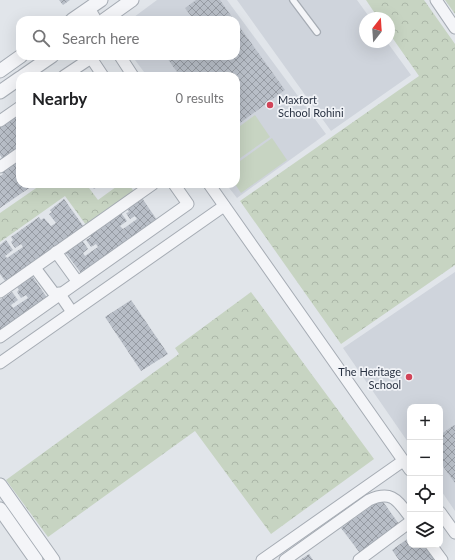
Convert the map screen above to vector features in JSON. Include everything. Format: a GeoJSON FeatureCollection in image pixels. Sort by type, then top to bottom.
{"type":"FeatureCollection","features":[{"type":"Feature","properties":{"kind":"street"},"geometry":{"type":"LineString","coordinates":[[78,16],[100,0]]}},
{"type":"Feature","properties":{"kind":"street"},"geometry":{"type":"LineString","coordinates":[[110,16],[132,0]]}},
{"type":"Feature","properties":{"kind":"street"},"geometry":{"type":"LineString","coordinates":[[436,0],[455,28]]}},
{"type":"Feature","properties":{"kind":"street"},"geometry":{"type":"LineString","coordinates":[[89,8],[94,16]]}},
{"type":"Feature","properties":{"kind":"street"},"geometry":{"type":"LineString","coordinates":[[0,71],[16,60]]}},
{"type":"Feature","properties":{"kind":"street"},"geometry":{"type":"LineString","coordinates":[[29,72],[46,60]]}},
{"type":"Feature","properties":{"kind":"street"},"geometry":{"type":"LineString","coordinates":[[70,72],[88,60]]}},
{"type":"Feature","properties":{"kind":"street"},"geometry":{"type":"LineString","coordinates":[[92,60],[101,72]]}},
{"type":"Feature","properties":{"kind":"street"},"geometry":{"type":"LineString","coordinates":[[123,60],[131,72]]}},
{"type":"Feature","properties":{"kind":"street"},"geometry":{"type":"LineString","coordinates":[[0,92],[16,81]]}},
{"type":"Feature","properties":{"kind":"street"},"geometry":{"type":"LineString","coordinates":[[0,121],[16,110]]}},
{"type":"Feature","properties":{"kind":"street"},"geometry":{"type":"LineString","coordinates":[[0,167],[16,156]]}},
{"type":"Feature","properties":{"kind":"street"},"geometry":{"type":"LineString","coordinates":[[0,292],[146,188]]}},
{"type":"Feature","properties":{"kind":"street"},"geometry":{"type":"LineString","coordinates":[[0,337],[57,295],[188,204],[177,188]]}},
{"type":"Feature","properties":{"kind":"street"},"geometry":{"type":"LineString","coordinates":[[212,188],[407,466]]}},
{"type":"Feature","properties":{"kind":"street"},"geometry":{"type":"LineString","coordinates":[[0,363],[224,206]]}},
{"type":"Feature","properties":{"kind":"street"},"geometry":{"type":"LineString","coordinates":[[56,252],[77,281]]}},
{"type":"Feature","properties":{"kind":"street"},"geometry":{"type":"LineString","coordinates":[[35,268],[72,312]]}},
{"type":"Feature","properties":{"kind":"street"},"geometry":{"type":"LineString","coordinates":[[262,560],[403,461]]}},
{"type":"Feature","properties":{"kind":"street"},"geometry":{"type":"LineString","coordinates":[[0,485],[53,560]]}},
{"type":"Feature","properties":{"kind":"street"},"geometry":{"type":"LineString","coordinates":[[285,560],[369,500],[378,496],[387,495],[397,500],[407,513]]}},
{"type":"Feature","properties":{"kind":"street"},"geometry":{"type":"LineString","coordinates":[[17,509],[2,515],[36,560]]}},
{"type":"Feature","properties":{"kind":"street"},"geometry":{"type":"LineString","coordinates":[[443,516],[455,533]]}},
{"type":"Feature","properties":{"kind":"street"},"geometry":{"type":"LineString","coordinates":[[359,560],[407,524]]}},
{"type":"Feature","properties":{"kind":"street"},"geometry":{"type":"LineString","coordinates":[[433,548],[442,560]]}},
{"type":"Feature","properties":{"kind":"lane"},"geometry":{"type":"LineString","coordinates":[[293,0],[316,32]]}},
{"type":"Feature","properties":{"kind":"shaded area","name":"Maxfort School Rohini"},"geometry":{"type":"Polygon","coordinates":[[[157,0],[227,0],[239,16],[135,16],[157,0]]]}},
{"type":"Feature","properties":{"kind":"shaded area"},"geometry":{"type":"Polygon","coordinates":[[[237,0],[357,0],[366,12],[359,12],[359,48],[391,48],[411,75],[331,131],[237,0]]]}},
{"type":"Feature","properties":{"kind":"shaded area","name":"Maxfort School Rohini"},"geometry":{"type":"Polygon","coordinates":[[[240,18],[326,134],[237,198],[229,188],[240,188],[240,72],[144,72],[135,60],[240,60],[240,18]]]}},
{"type":"Feature","properties":{"kind":"shaded area","name":"The Heritage School"},"geometry":{"type":"Polygon","coordinates":[[[455,272],[455,511],[443,493],[443,404],[407,404],[407,441],[343,348],[455,272]]]}},
{"type":"Feature","properties":{"kind":"green space"},"geometry":{"type":"Polygon","coordinates":[[[366,0],[424,0],[455,44],[455,265],[341,344],[240,201],[419,76],[395,42],[395,12],[374,12],[366,0]]]}},
{"type":"Feature","properties":{"kind":"green space"},"geometry":{"type":"Polygon","coordinates":[[[445,0],[455,0],[455,14],[445,0]]]}},
{"type":"Feature","properties":{"kind":"green space"},"geometry":{"type":"Polygon","coordinates":[[[255,115],[270,137],[240,158],[240,126],[255,115]]]}},
{"type":"Feature","properties":{"kind":"green space"},"geometry":{"type":"Polygon","coordinates":[[[272,138],[287,160],[241,193],[238,188],[240,188],[240,161],[272,138]]]}},
{"type":"Feature","properties":{"kind":"green space"},"geometry":{"type":"Polygon","coordinates":[[[36,188],[89,188],[98,200],[114,188],[132,188],[134,192],[86,225],[65,196],[0,242],[0,213],[36,188]]]}},
{"type":"Feature","properties":{"kind":"green space"},"geometry":{"type":"Polygon","coordinates":[[[251,292],[374,459],[271,534],[195,431],[48,537],[6,480],[179,354],[175,348],[251,292]]]}},
{"type":"Feature","properties":{"kind":"building"},"geometry":{"type":"Polygon","coordinates":[[[59,0],[70,0],[63,5],[59,0]]]}},
{"type":"Feature","properties":{"kind":"building"},"geometry":{"type":"Polygon","coordinates":[[[196,0],[220,0],[231,16],[191,16],[185,8],[196,0]]]}},
{"type":"Feature","properties":{"kind":"building"},"geometry":{"type":"Polygon","coordinates":[[[240,28],[285,90],[240,123],[240,72],[177,72],[168,60],[240,60],[240,28]]]}},
{"type":"Feature","properties":{"kind":"building"},"geometry":{"type":"Polygon","coordinates":[[[16,116],[16,152],[4,161],[0,155],[0,127],[16,116]]]}},
{"type":"Feature","properties":{"kind":"building"},"geometry":{"type":"Polygon","coordinates":[[[16,162],[16,188],[29,188],[0,208],[0,176],[3,174],[2,172],[16,162]]]}},
{"type":"Feature","properties":{"kind":"building"},"geometry":{"type":"Polygon","coordinates":[[[142,198],[157,220],[81,273],[65,252],[82,240],[88,249],[83,253],[85,256],[98,247],[96,244],[91,247],[86,240],[91,237],[89,235],[121,213],[127,221],[120,226],[123,229],[137,219],[135,216],[130,219],[126,213],[129,212],[126,208],[142,198]]]}},
{"type":"Feature","properties":{"kind":"building"},"geometry":{"type":"Polygon","coordinates":[[[64,199],[84,227],[6,282],[0,274],[0,245],[6,240],[13,250],[5,256],[7,258],[23,247],[21,244],[15,248],[11,242],[13,240],[11,237],[39,217],[41,220],[44,218],[51,226],[56,223],[49,214],[52,212],[50,210],[64,199]]]}},
{"type":"Feature","properties":{"kind":"building"},"geometry":{"type":"Polygon","coordinates":[[[32,276],[48,299],[0,332],[0,300],[12,292],[18,300],[11,305],[13,308],[28,298],[26,295],[21,298],[17,292],[19,290],[17,287],[32,276]]]}},
{"type":"Feature","properties":{"kind":"building"},"geometry":{"type":"Polygon","coordinates":[[[131,300],[168,354],[141,371],[105,317],[131,300]]]}},
{"type":"Feature","properties":{"kind":"building"},"geometry":{"type":"Polygon","coordinates":[[[454,425],[455,426],[455,483],[443,466],[443,433],[454,425]]]}},
{"type":"Feature","properties":{"kind":"building"},"geometry":{"type":"Polygon","coordinates":[[[381,499],[399,524],[360,553],[341,528],[381,499]]]}},
{"type":"Feature","properties":{"kind":"building"},"geometry":{"type":"Polygon","coordinates":[[[407,539],[407,548],[427,548],[435,560],[399,560],[392,550],[407,539]]]}},
{"type":"Feature","properties":{"kind":"building"},"geometry":{"type":"Polygon","coordinates":[[[309,554],[313,560],[300,560],[309,554]]]}},
{"type":"Feature","properties":{"kind":"place","name":"Maxfort School Rohini"},"geometry":{"type":"Point","coordinates":[270,105]}},
{"type":"Feature","properties":{"kind":"place","name":"The Heritage School"},"geometry":{"type":"Point","coordinates":[409,377]}}]}
